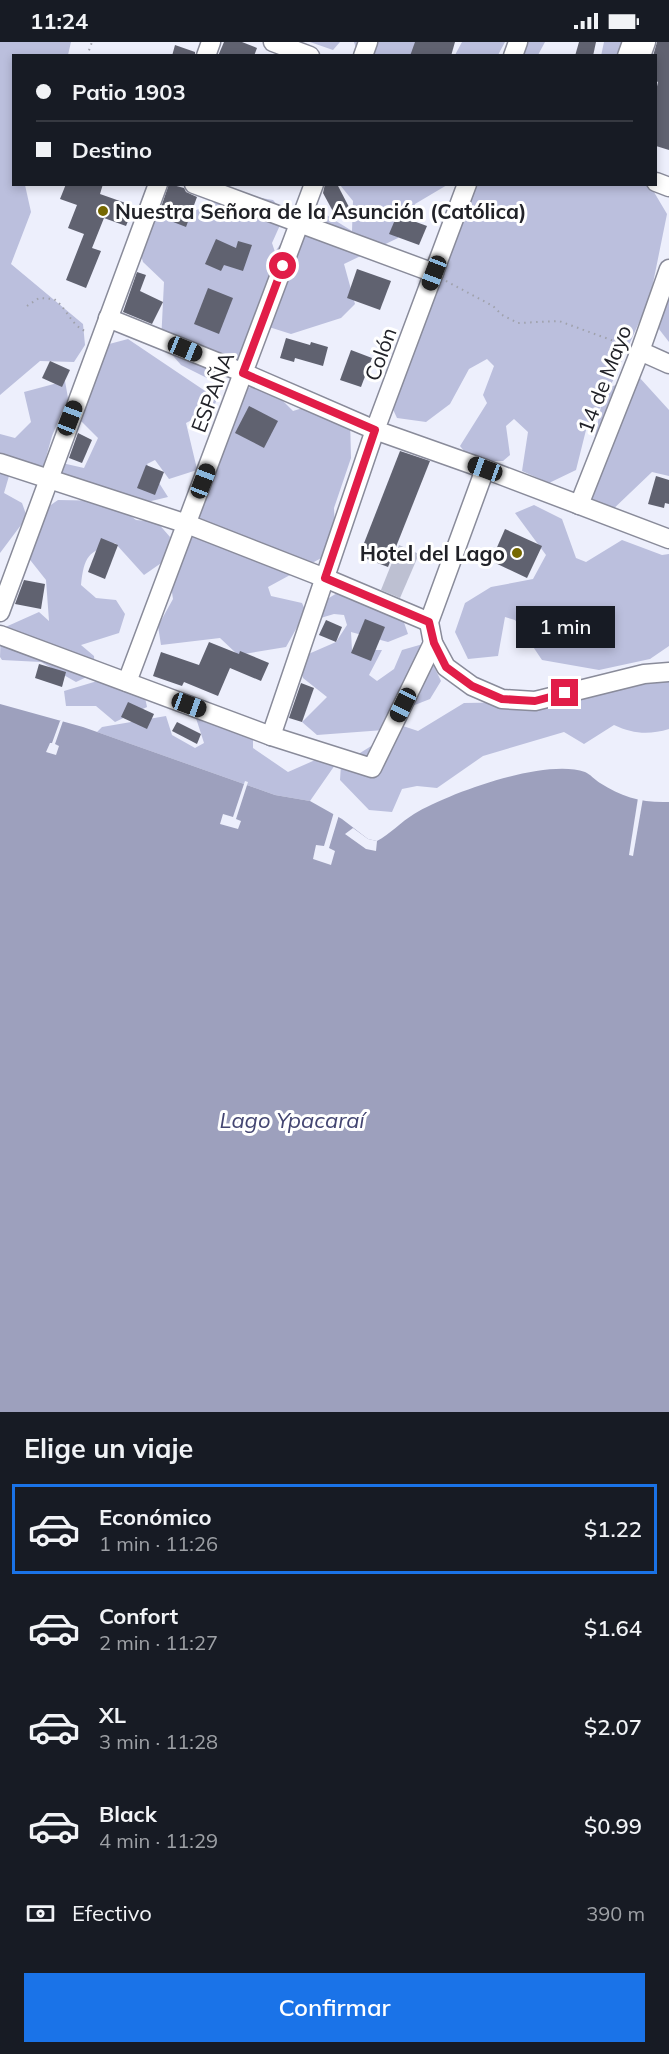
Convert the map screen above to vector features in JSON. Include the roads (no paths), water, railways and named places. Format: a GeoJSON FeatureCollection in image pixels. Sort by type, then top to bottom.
{"type":"FeatureCollection","features":[{"type":"Feature","properties":{"kind":"street"},"geometry":{"type":"LineString","coordinates":[[273,42],[305,54]]}},
{"type":"Feature","properties":{"kind":"street"},"geometry":{"type":"LineString","coordinates":[[0,612],[157,186]]}},
{"type":"Feature","properties":{"kind":"street"},"geometry":{"type":"LineString","coordinates":[[199,186],[434,273]]}},
{"type":"Feature","properties":{"kind":"street","name":"ESPAÑA"},"geometry":{"type":"LineString","coordinates":[[127,682],[313,186]]}},
{"type":"Feature","properties":{"kind":"street","name":"Colón"},"geometry":{"type":"LineString","coordinates":[[271,736],[375,430],[466,186]]}},
{"type":"Feature","properties":{"kind":"street","name":"14 de Mayo"},"geometry":{"type":"LineString","coordinates":[[579,505],[640,351],[669,269]]}},
{"type":"Feature","properties":{"kind":"street"},"geometry":{"type":"LineString","coordinates":[[108,318],[375,430],[669,539]]}},
{"type":"Feature","properties":{"kind":"street"},"geometry":{"type":"LineString","coordinates":[[640,351],[669,364]]}},
{"type":"Feature","properties":{"kind":"street"},"geometry":{"type":"LineString","coordinates":[[0,463],[187,524],[429,622]]}},
{"type":"Feature","properties":{"kind":"street"},"geometry":{"type":"LineString","coordinates":[[485,469],[429,622],[434,643],[446,667],[472,686],[502,699],[535,701],[667,668]]}},
{"type":"Feature","properties":{"kind":"street"},"geometry":{"type":"LineString","coordinates":[[0,635],[271,736],[372,768],[434,643]]}},
{"type":"Feature","properties":{"kind":"water","name":"Lago Ypacaraí"},"geometry":{"type":"Polygon","coordinates":[[[0,704],[83,727],[275,795],[310,801],[342,819],[368,839],[377,841],[414,814],[450,797],[498,780],[546,770],[568,769],[585,772],[608,788],[624,795],[641,800],[669,802],[669,1412],[0,1412],[0,704]]]}},
{"type":"Feature","properties":{"kind":"place","name":"Nuestra Señora de la Asunción (Católica)"},"geometry":{"type":"Point","coordinates":[103,211]}},
{"type":"Feature","properties":{"kind":"place","name":"Hotel del Lago"},"geometry":{"type":"Point","coordinates":[517,553]}}]}
